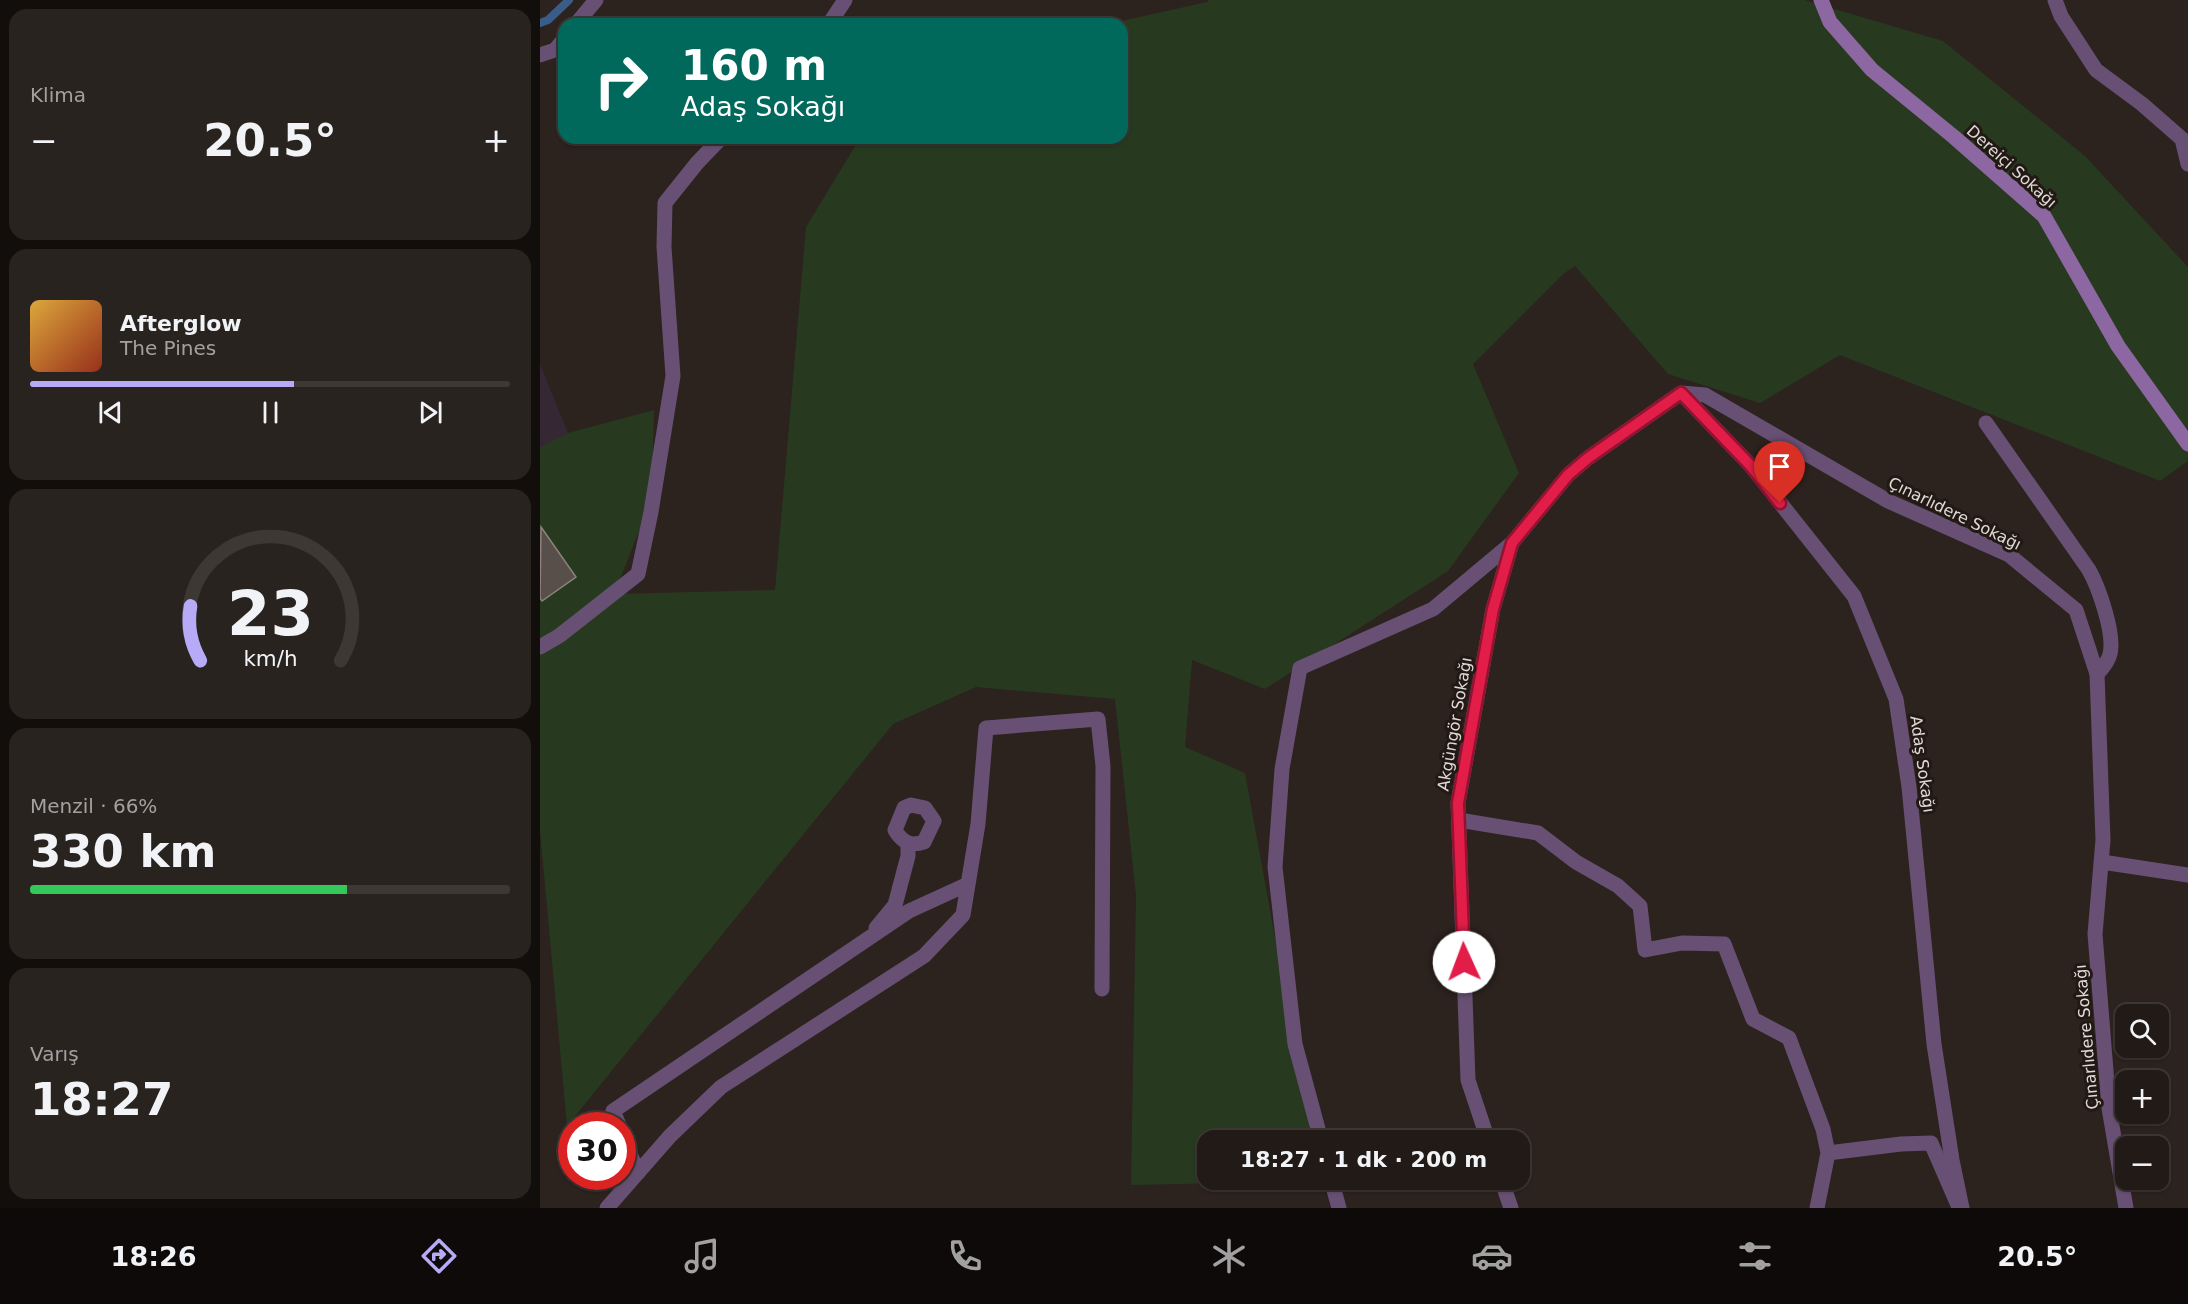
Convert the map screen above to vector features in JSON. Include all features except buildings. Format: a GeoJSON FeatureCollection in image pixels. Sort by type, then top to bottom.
{"type":"FeatureCollection","features":[{"type":"Feature","properties":{"kind":"street"},"geometry":{"type":"LineString","coordinates":[[581,18],[596,0]]}},
{"type":"Feature","properties":{"kind":"street"},"geometry":{"type":"LineString","coordinates":[[834,18],[845,0]]}},
{"type":"Feature","properties":{"kind":"street","name":"Dereiçi Sokağı"},"geometry":{"type":"LineString","coordinates":[[1821,0],[1830,22],[1872,70],[1954,137],[2044,216],[2118,346],[2188,444]]}},
{"type":"Feature","properties":{"kind":"street"},"geometry":{"type":"LineString","coordinates":[[2055,0],[2061,16],[2096,70],[2142,104],[2182,139],[2188,164]]}},
{"type":"Feature","properties":{"kind":"street"},"geometry":{"type":"LineString","coordinates":[[540,54],[555,50],[558,46]]}},
{"type":"Feature","properties":{"kind":"street"},"geometry":{"type":"LineString","coordinates":[[540,647],[559,636],[638,574],[651,512],[673,376],[664,247],[665,203],[715,144]]}},
{"type":"Feature","properties":{"kind":"street","name":"Akgüngör Sokağı"},"geometry":{"type":"LineString","coordinates":[[1485,1130],[1468,1080],[1458,803],[1493,609],[1512,543],[1568,475],[1588,458],[1681,393]]}},
{"type":"Feature","properties":{"kind":"street","name":"Çınarlıdere Sokağı"},"geometry":{"type":"LineString","coordinates":[[1681,393],[1705,395],[1888,501],[2009,555],[2076,610],[2097,674],[2103,840],[2095,934],[2109,1108],[2126,1208]]}},
{"type":"Feature","properties":{"kind":"street","name":"Adaş Sokağı"},"geometry":{"type":"LineString","coordinates":[[1681,393],[1751,466],[1854,596],[1896,699],[1909,787],[1934,1044],[1961,1208]]}},
{"type":"Feature","properties":{"kind":"street"},"geometry":{"type":"LineString","coordinates":[[1986,423],[2097,584],[2111,644],[2106,663],[2097,674]]}},
{"type":"Feature","properties":{"kind":"street"},"geometry":{"type":"LineString","coordinates":[[1318,1130],[1295,1044],[1275,867],[1282,769],[1300,668],[1433,609],[1512,543]]}},
{"type":"Feature","properties":{"kind":"street"},"geometry":{"type":"LineString","coordinates":[[607,1208],[670,1136],[721,1087],[924,956],[963,915],[978,824],[986,728],[1098,719],[1103,766],[1102,990]]}},
{"type":"Feature","properties":{"kind":"street"},"geometry":{"type":"LineString","coordinates":[[1459,820],[1538,832],[1576,862],[1618,886],[1641,906],[1645,950],[1682,944],[1724,944],[1753,1019],[1789,1038],[1823,1129],[1828,1153],[1817,1208]]}},
{"type":"Feature","properties":{"kind":"street"},"geometry":{"type":"LineString","coordinates":[[862,943],[895,905],[908,856],[908,843]]}},
{"type":"Feature","properties":{"kind":"street"},"geometry":{"type":"LineString","coordinates":[[2102,862],[2188,875]]}},
{"type":"Feature","properties":{"kind":"street"},"geometry":{"type":"LineString","coordinates":[[613,1112],[909,911],[968,884]]}},
{"type":"Feature","properties":{"kind":"street"},"geometry":{"type":"LineString","coordinates":[[1828,1153],[1901,1144],[1931,1143],[1961,1208]]}},
{"type":"Feature","properties":{"kind":"street"},"geometry":{"type":"LineString","coordinates":[[636,1168],[638,1173]]}},
{"type":"Feature","properties":{"kind":"street"},"geometry":{"type":"LineString","coordinates":[[1334,1190],[1339,1208]]}},
{"type":"Feature","properties":{"kind":"street"},"geometry":{"type":"LineString","coordinates":[[1505,1190],[1511,1208]]}},
{"type":"Feature","properties":{"kind":"shaded area"},"geometry":{"type":"Polygon","coordinates":[[[540,364],[568,433],[540,447],[540,364]]]}},
{"type":"Feature","properties":{"kind":"green space"},"geometry":{"type":"Polygon","coordinates":[[[1209,0],[1804,0],[1943,41],[2085,156],[2188,267],[2188,461],[2160,481],[1840,355],[1760,403],[1668,374],[1575,266],[1563,274],[1473,364],[1519,473],[1448,571],[1265,689],[1192,660],[1185,747],[1245,773],[1310,1130],[1197,1130],[1197,1184],[1131,1185],[1136,895],[1115,699],[976,687],[893,724],[578,1112],[566,1112],[540,830],[540,447],[568,433],[654,410],[652,499],[614,594],[775,590],[806,227],[856,144],[1128,144],[1128,20],[1209,0]]]}},
{"type":"Feature","properties":{"kind":"waterway"},"geometry":{"type":"LineString","coordinates":[[540,23],[548,20],[569,0]]}},
{"type":"Feature","properties":{"kind":"route"},"geometry":{"type":"LineString","coordinates":[[1464,962],[1458,803],[1493,609],[1512,543],[1568,475],[1588,458],[1681,393],[1751,466],[1780,503]]}}]}
